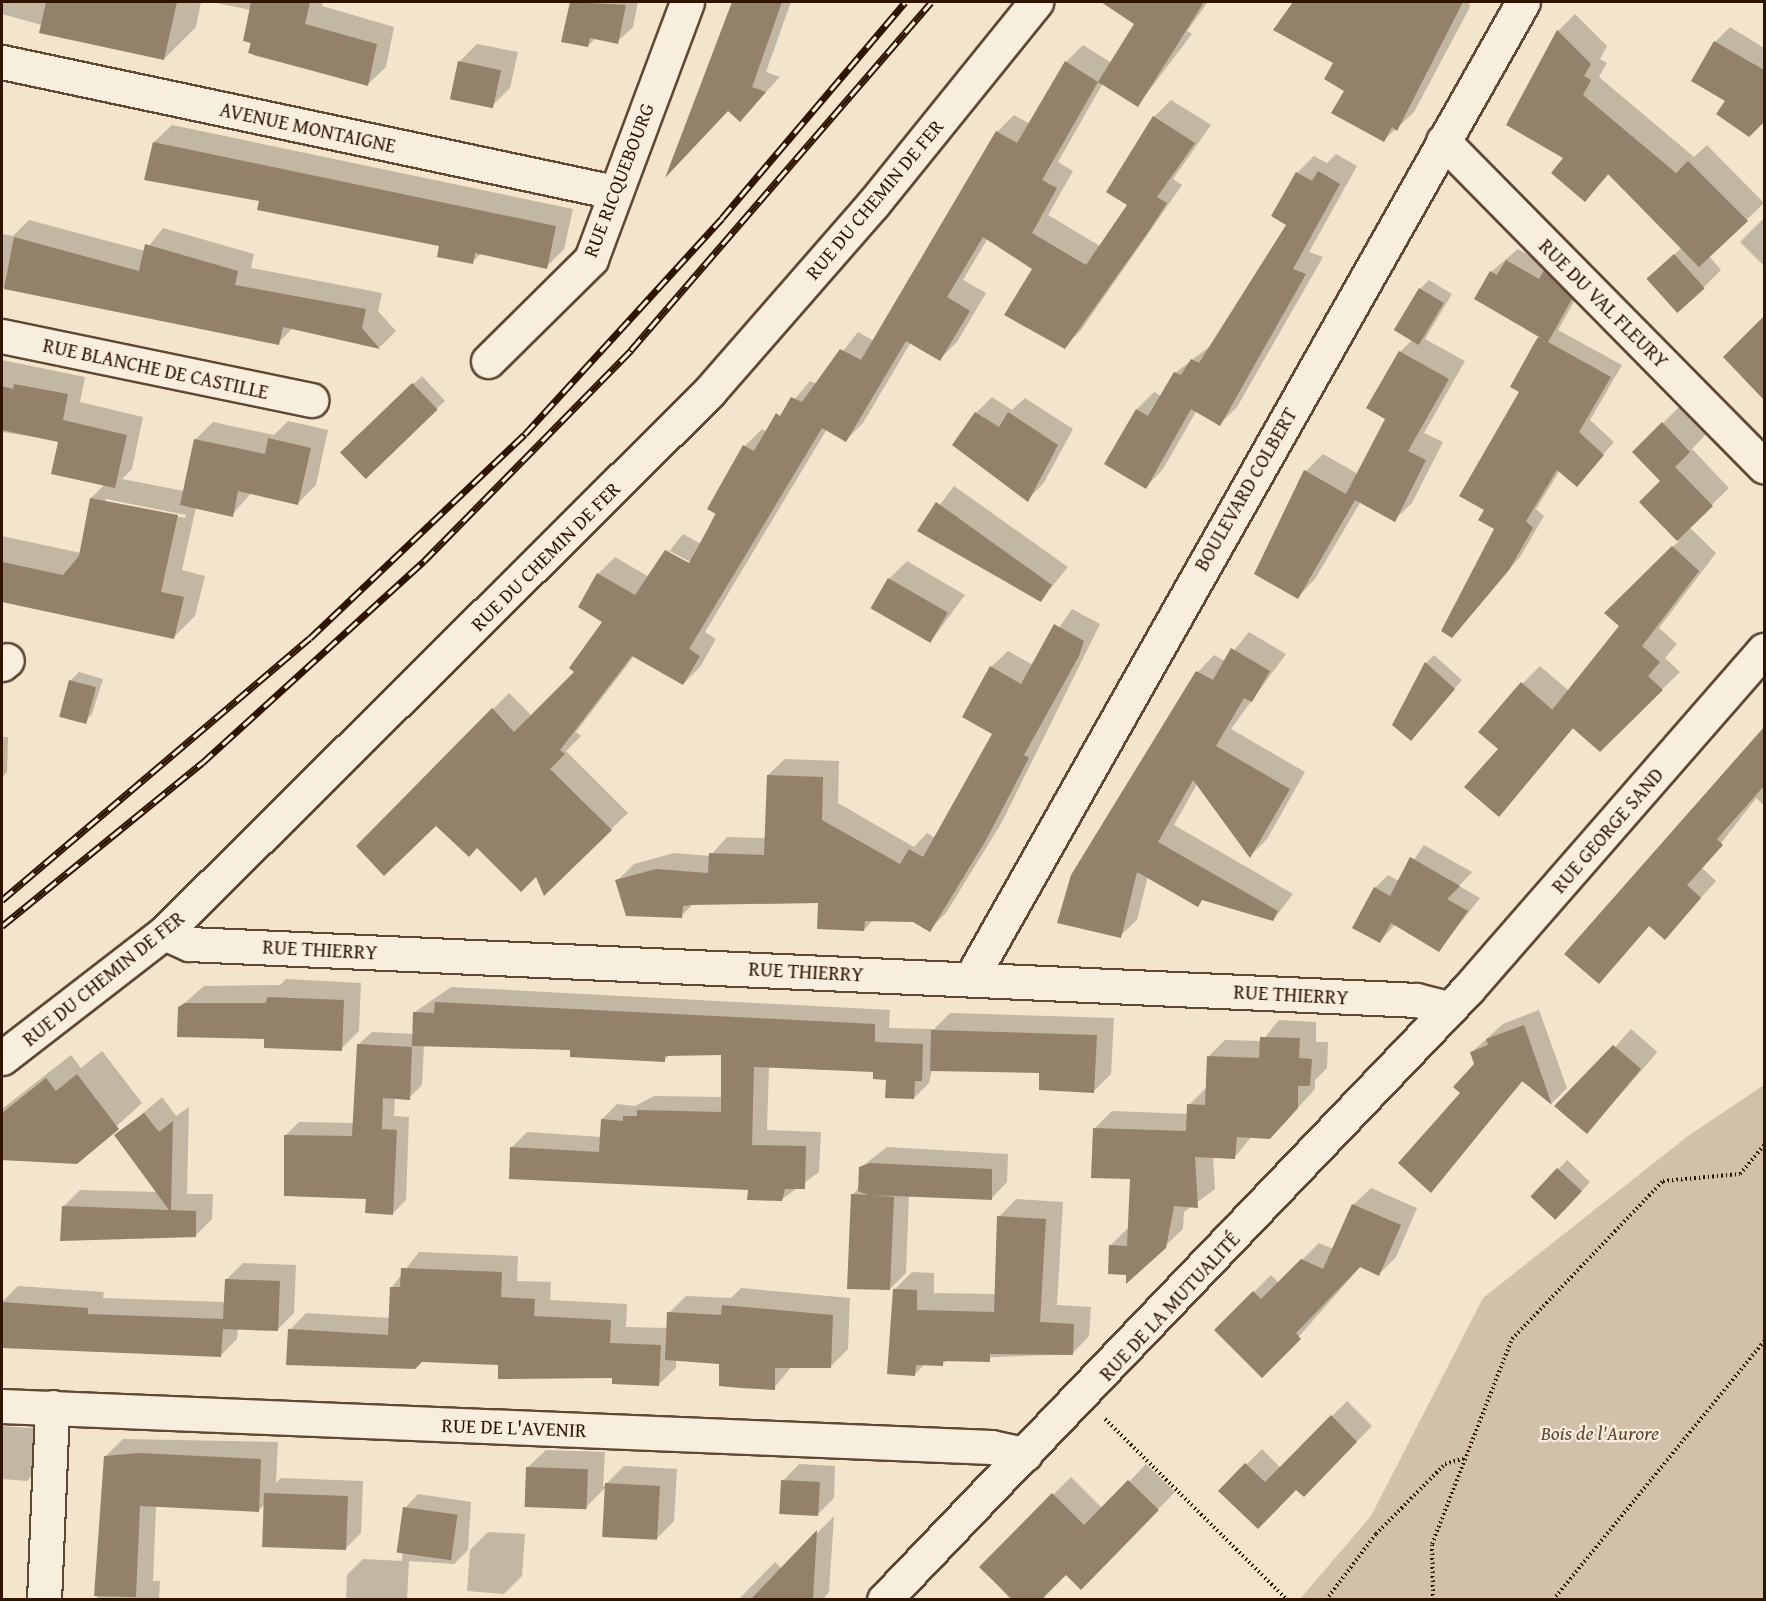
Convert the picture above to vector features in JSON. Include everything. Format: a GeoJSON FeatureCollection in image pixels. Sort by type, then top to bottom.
{"type":"FeatureCollection","features":[{"type":"Feature","properties":{"kind":"street","name":"RUE RICQUEBOURG"},"geometry":{"type":"LineString","coordinates":[[488,361],[591,258],[687,2]]}},
{"type":"Feature","properties":{"kind":"street","name":"RUE DU CHEMIN DE FER"},"geometry":{"type":"LineString","coordinates":[[2,1058],[164,933],[709,392],[873,204],[1036,2]]}},
{"type":"Feature","properties":{"kind":"street","name":"BOULEVARD COLBERT"},"geometry":{"type":"LineString","coordinates":[[971,978],[1523,2]]}},
{"type":"Feature","properties":{"kind":"street","name":"AVENUE MONTAIGNE"},"geometry":{"type":"LineString","coordinates":[[2,62],[614,192]]}},
{"type":"Feature","properties":{"kind":"street","name":"RUE DU VAL FLEURY"},"geometry":{"type":"LineString","coordinates":[[1443,141],[1764,466]]}},
{"type":"Feature","properties":{"kind":"street","name":"RUE BLANCHE DE CASTILLE"},"geometry":{"type":"LineString","coordinates":[[2,336],[311,400]]}},
{"type":"Feature","properties":{"kind":"street","name":"RUE GEORGE SAND"},"geometry":{"type":"LineString","coordinates":[[1448,1008],[1764,650]]}},
{"type":"Feature","properties":{"kind":"street","name":"RUE THIERRY"},"geometry":{"type":"LineString","coordinates":[[164,933],[189,944],[1416,1000],[1448,1008]]}},
{"type":"Feature","properties":{"kind":"street","name":"RUE DE LA MUTUALITÉ"},"geometry":{"type":"LineString","coordinates":[[884,1599],[1083,1397],[1448,1008]]}},
{"type":"Feature","properties":{"kind":"street","name":"RUE DE L'AVENIR"},"geometry":{"type":"LineString","coordinates":[[2,1406],[991,1447],[1025,1454]]}},
{"type":"Feature","properties":{"kind":"street"},"geometry":{"type":"LineString","coordinates":[[44,1599],[52,1407]]}},
{"type":"Feature","properties":{"kind":"path"},"geometry":{"type":"LineString","coordinates":[[1433,1599],[1432,1545],[1512,1339],[1663,1181],[1740,1174],[1764,1145]]}},
{"type":"Feature","properties":{"kind":"path"},"geometry":{"type":"LineString","coordinates":[[1553,1599],[1764,1341]]}},
{"type":"Feature","properties":{"kind":"path"},"geometry":{"type":"LineString","coordinates":[[1083,1397],[1287,1599]]}},
{"type":"Feature","properties":{"kind":"path"},"geometry":{"type":"LineString","coordinates":[[1326,1599],[1383,1526],[1445,1464],[1466,1458]]}},
{"type":"Feature","properties":{"kind":"green space","name":"Bois de l'Aurore"},"geometry":{"type":"Polygon","coordinates":[[[1764,1085],[1764,1599],[1300,1599],[1371,1516],[1483,1298],[1688,1136],[1764,1085]]]}},
{"type":"Feature","properties":{"kind":"building"},"geometry":{"type":"Polygon","coordinates":[[[46,2],[177,2],[164,60],[39,33],[46,2]]]}},
{"type":"Feature","properties":{"kind":"building"},"geometry":{"type":"Polygon","coordinates":[[[251,2],[310,2],[305,24],[377,44],[368,86],[248,53],[251,43],[243,41],[251,2]]]}},
{"type":"Feature","properties":{"kind":"building"},"geometry":{"type":"Polygon","coordinates":[[[570,2],[626,5],[618,44],[590,38],[588,47],[561,42],[570,2]]]}},
{"type":"Feature","properties":{"kind":"building"},"geometry":{"type":"Polygon","coordinates":[[[732,2],[782,2],[752,87],[766,92],[740,122],[728,111],[665,178],[732,2]]]}},
{"type":"Feature","properties":{"kind":"building"},"geometry":{"type":"Polygon","coordinates":[[[1101,2],[1204,2],[1138,107],[1098,82],[1134,24],[1101,2]]]}},
{"type":"Feature","properties":{"kind":"building"},"geometry":{"type":"Polygon","coordinates":[[[1293,2],[1463,2],[1397,131],[1392,127],[1384,142],[1331,113],[1344,91],[1324,79],[1333,63],[1273,30],[1293,2]]]}},
{"type":"Feature","properties":{"kind":"building"},"geometry":{"type":"Polygon","coordinates":[[[1557,30],[1591,64],[1584,76],[1591,80],[1583,95],[1676,173],[1688,161],[1748,221],[1699,267],[1608,174],[1585,202],[1551,173],[1563,158],[1506,125],[1557,30]]]}},
{"type":"Feature","properties":{"kind":"building"},"geometry":{"type":"Polygon","coordinates":[[[1714,41],[1764,70],[1764,122],[1749,137],[1716,114],[1725,101],[1691,81],[1714,41]]]}},
{"type":"Feature","properties":{"kind":"building"},"geometry":{"type":"Polygon","coordinates":[[[458,61],[501,70],[493,108],[450,99],[458,61]]]}},
{"type":"Feature","properties":{"kind":"building"},"geometry":{"type":"Polygon","coordinates":[[[1065,61],[1098,82],[1042,180],[1057,188],[1032,233],[1086,265],[1127,205],[1106,192],[1153,116],[1195,143],[1157,197],[1167,203],[1065,349],[1004,315],[1032,269],[983,237],[947,297],[970,311],[940,361],[906,341],[846,442],[822,428],[689,649],[700,656],[683,685],[632,656],[560,750],[565,754],[550,769],[612,830],[544,896],[536,877],[521,892],[477,848],[469,857],[436,826],[384,876],[356,846],[492,708],[514,732],[574,672],[569,668],[602,622],[578,607],[597,573],[635,595],[665,550],[689,563],[716,514],[707,509],[743,445],[754,451],[776,413],[780,416],[791,397],[802,402],[840,349],[861,360],[996,131],[1017,143],[1065,61]]]}},
{"type":"Feature","properties":{"kind":"building"},"geometry":{"type":"Polygon","coordinates":[[[153,142],[556,226],[547,269],[475,253],[473,264],[437,257],[439,246],[257,210],[259,201],[144,180],[153,142]]]}},
{"type":"Feature","properties":{"kind":"building"},"geometry":{"type":"Polygon","coordinates":[[[1318,171],[1340,184],[1293,269],[1306,274],[1220,426],[1191,409],[1146,489],[1104,464],[1136,409],[1148,416],[1174,372],[1181,375],[1191,359],[1199,363],[1286,225],[1271,216],[1296,172],[1312,181],[1318,171]]]}},
{"type":"Feature","properties":{"kind":"building"},"geometry":{"type":"Polygon","coordinates":[[[14,237],[139,271],[145,244],[238,271],[235,285],[366,309],[362,328],[380,349],[283,327],[279,345],[4,289],[14,237]]]}},
{"type":"Feature","properties":{"kind":"building"},"geometry":{"type":"Polygon","coordinates":[[[1674,254],[1705,288],[1677,313],[1647,279],[1674,254]]]}},
{"type":"Feature","properties":{"kind":"building"},"geometry":{"type":"Polygon","coordinates":[[[1506,260],[1539,279],[1544,270],[1572,299],[1548,342],[1611,377],[1579,432],[1604,455],[1577,487],[1557,470],[1526,521],[1533,528],[1509,570],[1452,638],[1441,631],[1494,529],[1478,520],[1484,510],[1459,496],[1519,392],[1510,387],[1531,349],[1538,337],[1546,341],[1474,299],[1490,271],[1497,275],[1506,260]]]}},
{"type":"Feature","properties":{"kind":"building"},"geometry":{"type":"Polygon","coordinates":[[[1419,288],[1444,303],[1419,345],[1394,330],[1419,288]]]}},
{"type":"Feature","properties":{"kind":"building"},"geometry":{"type":"Polygon","coordinates":[[[1764,316],[1764,400],[1723,357],[1764,316]]]}},
{"type":"Feature","properties":{"kind":"building"},"geometry":{"type":"Polygon","coordinates":[[[1399,351],[1449,379],[1408,451],[1426,460],[1395,522],[1355,500],[1298,599],[1254,574],[1304,470],[1346,494],[1385,419],[1366,408],[1399,351]]]}},
{"type":"Feature","properties":{"kind":"building"},"geometry":{"type":"Polygon","coordinates":[[[412,383],[438,410],[366,479],[340,452],[412,383]]]}},
{"type":"Feature","properties":{"kind":"building"},"geometry":{"type":"Polygon","coordinates":[[[14,384],[68,394],[63,420],[127,435],[115,488],[51,474],[58,442],[2,430],[2,386],[13,389],[14,384]]]}},
{"type":"Feature","properties":{"kind":"building"},"geometry":{"type":"Polygon","coordinates":[[[975,412],[999,427],[1008,412],[1058,445],[1028,502],[952,445],[975,412]]]}},
{"type":"Feature","properties":{"kind":"building"},"geometry":{"type":"Polygon","coordinates":[[[1662,422],[1690,452],[1675,467],[1713,506],[1677,541],[1639,502],[1660,481],[1632,452],[1662,422]]]}},
{"type":"Feature","properties":{"kind":"building"},"geometry":{"type":"Polygon","coordinates":[[[268,438],[311,448],[298,505],[238,491],[233,517],[180,505],[194,439],[265,454],[268,438]]]}},
{"type":"Feature","properties":{"kind":"building"},"geometry":{"type":"Polygon","coordinates":[[[90,498],[178,515],[161,592],[184,597],[174,639],[2,602],[2,562],[63,575],[79,556],[90,498]]]}},
{"type":"Feature","properties":{"kind":"building"},"geometry":{"type":"Polygon","coordinates":[[[936,502],[1052,585],[1041,602],[917,531],[936,502]]]}},
{"type":"Feature","properties":{"kind":"building"},"geometry":{"type":"Polygon","coordinates":[[[1672,546],[1699,571],[1642,646],[1660,662],[1648,676],[1663,690],[1600,752],[1552,710],[1619,626],[1604,613],[1672,546]]]}},
{"type":"Feature","properties":{"kind":"building"},"geometry":{"type":"Polygon","coordinates":[[[888,578],[948,612],[930,643],[870,608],[888,578]]]}},
{"type":"Feature","properties":{"kind":"building"},"geometry":{"type":"Polygon","coordinates":[[[1054,624],[1084,641],[1079,656],[1024,755],[1029,758],[986,840],[930,932],[913,922],[865,921],[864,931],[817,929],[818,903],[691,905],[683,906],[682,918],[626,916],[615,880],[656,869],[708,873],[709,853],[764,855],[767,775],[823,777],[822,820],[900,864],[909,849],[923,857],[992,734],[962,717],[990,666],[1021,684],[1054,624]]]}},
{"type":"Feature","properties":{"kind":"building"},"geometry":{"type":"Polygon","coordinates":[[[1231,648],[1270,671],[1252,702],[1244,698],[1216,746],[1290,789],[1250,858],[1193,780],[1158,842],[1278,911],[1273,921],[1202,900],[1198,907],[1137,872],[1121,938],[1057,923],[1071,875],[1196,671],[1213,680],[1231,648]]]}},
{"type":"Feature","properties":{"kind":"building"},"geometry":{"type":"Polygon","coordinates":[[[1425,662],[1455,689],[1411,741],[1392,725],[1425,662]]]}},
{"type":"Feature","properties":{"kind":"building"},"geometry":{"type":"Polygon","coordinates":[[[69,680],[96,687],[86,724],[59,717],[69,680]]]}},
{"type":"Feature","properties":{"kind":"building"},"geometry":{"type":"Polygon","coordinates":[[[1521,682],[1573,728],[1499,817],[1464,787],[1498,749],[1478,732],[1521,682]]]}},
{"type":"Feature","properties":{"kind":"building"},"geometry":{"type":"Polygon","coordinates":[[[1764,727],[1764,786],[1717,839],[1723,845],[1687,885],[1701,898],[1665,940],[1649,926],[1599,984],[1564,954],[1764,727]]]}},
{"type":"Feature","properties":{"kind":"building"},"geometry":{"type":"Polygon","coordinates":[[[1410,857],[1460,886],[1447,899],[1468,911],[1439,952],[1391,923],[1380,943],[1352,928],[1374,887],[1390,896],[1410,857]]]}},
{"type":"Feature","properties":{"kind":"building"},"geometry":{"type":"Polygon","coordinates":[[[267,997],[344,1000],[342,1051],[264,1048],[264,1039],[177,1037],[178,1007],[185,1003],[266,1003],[267,997]]]}},
{"type":"Feature","properties":{"kind":"building"},"geometry":{"type":"Polygon","coordinates":[[[435,1002],[875,1024],[875,1042],[923,1044],[922,1081],[915,1081],[914,1099],[885,1098],[886,1080],[873,1079],[873,1072],[754,1067],[752,1145],[806,1146],[805,1189],[785,1189],[782,1201],[747,1200],[748,1190],[509,1179],[510,1147],[599,1152],[601,1119],[623,1121],[623,1116],[637,1116],[637,1110],[721,1112],[721,1055],[665,1056],[665,1062],[570,1057],[570,1050],[412,1046],[413,1012],[434,1013],[435,1002]]]}},
{"type":"Feature","properties":{"kind":"building"},"geometry":{"type":"Polygon","coordinates":[[[1524,1025],[1552,1105],[1522,1081],[1431,1193],[1398,1163],[1460,1093],[1453,1087],[1474,1064],[1470,1052],[1488,1045],[1486,1039],[1524,1025]]]}},
{"type":"Feature","properties":{"kind":"building"},"geometry":{"type":"Polygon","coordinates":[[[931,1030],[1097,1035],[1094,1093],[1039,1090],[1039,1073],[930,1071],[931,1030]]]}},
{"type":"Feature","properties":{"kind":"building"},"geometry":{"type":"Polygon","coordinates":[[[1260,1037],[1300,1038],[1299,1058],[1312,1059],[1310,1086],[1298,1086],[1298,1108],[1270,1139],[1237,1137],[1235,1159],[1195,1157],[1198,1208],[1174,1206],[1166,1248],[1126,1284],[1126,1275],[1108,1274],[1109,1245],[1127,1246],[1130,1179],[1091,1178],[1093,1128],[1186,1131],[1187,1104],[1205,1105],[1207,1056],[1259,1058],[1260,1037]]]}},
{"type":"Feature","properties":{"kind":"building"},"geometry":{"type":"Polygon","coordinates":[[[357,1044],[412,1047],[410,1100],[383,1098],[382,1129],[397,1130],[393,1215],[365,1213],[366,1199],[284,1196],[284,1135],[352,1136],[357,1044]]]}},
{"type":"Feature","properties":{"kind":"building"},"geometry":{"type":"Polygon","coordinates":[[[1613,1045],[1641,1069],[1587,1134],[1554,1106],[1613,1045]]]}},
{"type":"Feature","properties":{"kind":"building"},"geometry":{"type":"Polygon","coordinates":[[[77,1074],[119,1129],[77,1164],[2,1160],[2,1113],[46,1078],[56,1091],[77,1074]]]}},
{"type":"Feature","properties":{"kind":"building"},"geometry":{"type":"Polygon","coordinates":[[[144,1113],[159,1132],[173,1121],[171,1210],[196,1211],[196,1237],[60,1241],[62,1206],[169,1210],[114,1135],[144,1113]]]}},
{"type":"Feature","properties":{"kind":"building"},"geometry":{"type":"Polygon","coordinates":[[[870,1163],[992,1169],[992,1200],[870,1195],[894,1197],[890,1290],[847,1289],[851,1194],[868,1195],[858,1191],[859,1167],[870,1163]]]}},
{"type":"Feature","properties":{"kind":"building"},"geometry":{"type":"Polygon","coordinates":[[[1557,1168],[1582,1191],[1555,1220],[1530,1197],[1557,1168]]]}},
{"type":"Feature","properties":{"kind":"building"},"geometry":{"type":"Polygon","coordinates":[[[1352,1204],[1401,1225],[1379,1276],[1360,1267],[1296,1333],[1301,1339],[1262,1378],[1214,1330],[1253,1291],[1261,1299],[1301,1259],[1323,1269],[1352,1204]]]}},
{"type":"Feature","properties":{"kind":"building"},"geometry":{"type":"Polygon","coordinates":[[[997,1216],[1046,1219],[1040,1322],[1074,1324],[1073,1355],[990,1354],[990,1362],[943,1361],[943,1366],[916,1365],[915,1376],[887,1374],[893,1289],[917,1290],[917,1310],[994,1312],[997,1216]]]}},
{"type":"Feature","properties":{"kind":"building"},"geometry":{"type":"Polygon","coordinates":[[[401,1268],[502,1272],[501,1297],[535,1299],[534,1316],[611,1320],[610,1343],[661,1345],[659,1386],[612,1384],[612,1378],[498,1379],[498,1365],[422,1362],[415,1369],[286,1365],[288,1329],[388,1335],[390,1287],[400,1287],[401,1268]]]}},
{"type":"Feature","properties":{"kind":"building"},"geometry":{"type":"Polygon","coordinates":[[[225,1279],[280,1281],[278,1331],[223,1329],[221,1357],[2,1348],[2,1302],[88,1308],[88,1314],[223,1319],[225,1279]]]}},
{"type":"Feature","properties":{"kind":"building"},"geometry":{"type":"Polygon","coordinates":[[[722,1305],[833,1315],[831,1368],[775,1368],[775,1390],[719,1386],[719,1364],[665,1360],[667,1312],[721,1315],[722,1305]]]}},
{"type":"Feature","properties":{"kind":"building"},"geometry":{"type":"Polygon","coordinates":[[[1331,1415],[1357,1442],[1304,1497],[1296,1490],[1258,1529],[1218,1491],[1245,1463],[1265,1482],[1331,1415]]]}},
{"type":"Feature","properties":{"kind":"building"},"geometry":{"type":"Polygon","coordinates":[[[139,1453],[261,1459],[259,1512],[140,1506],[136,1597],[94,1596],[104,1456],[139,1453]]]}},
{"type":"Feature","properties":{"kind":"building"},"geometry":{"type":"Polygon","coordinates":[[[526,1467],[588,1469],[587,1509],[525,1507],[526,1467]]]}},
{"type":"Feature","properties":{"kind":"building"},"geometry":{"type":"Polygon","coordinates":[[[781,1480],[820,1482],[818,1516],[779,1514],[781,1480]]]}},
{"type":"Feature","properties":{"kind":"building"},"geometry":{"type":"Polygon","coordinates":[[[1128,1480],[1159,1510],[1081,1590],[1066,1575],[1042,1599],[1012,1599],[979,1567],[1052,1493],[1084,1525],[1128,1480]]]}},
{"type":"Feature","properties":{"kind":"building"},"geometry":{"type":"Polygon","coordinates":[[[605,1483],[660,1486],[657,1540],[602,1537],[605,1483]]]}},
{"type":"Feature","properties":{"kind":"building"},"geometry":{"type":"Polygon","coordinates":[[[264,1493],[348,1496],[346,1550],[262,1547],[264,1493]]]}},
{"type":"Feature","properties":{"kind":"building"},"geometry":{"type":"Polygon","coordinates":[[[403,1507],[457,1515],[451,1560],[397,1553],[403,1507]]]}},
{"type":"Feature","properties":{"kind":"building"},"geometry":{"type":"Polygon","coordinates":[[[817,1530],[813,1599],[751,1599],[817,1530]]]}},
{"type":"Feature","properties":{"kind":"railway"},"geometry":{"type":"LineString","coordinates":[[2,900],[310,638],[525,434],[722,218],[905,2]]}},
{"type":"Feature","properties":{"kind":"railway"},"geometry":{"type":"LineString","coordinates":[[2,926],[202,763],[424,561],[631,350],[931,2]]}}]}
